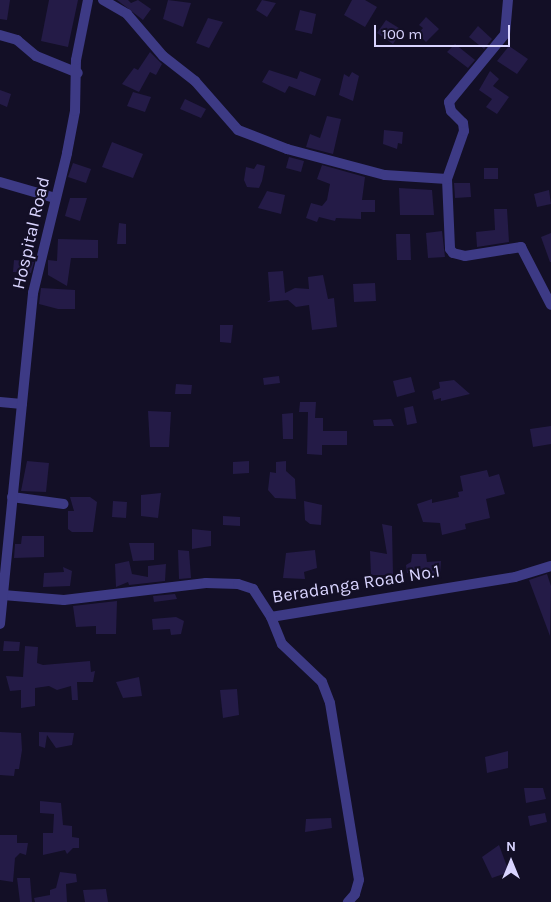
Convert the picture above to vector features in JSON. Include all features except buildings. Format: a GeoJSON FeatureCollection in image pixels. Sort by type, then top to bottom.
{"type":"FeatureCollection","features":[{"type":"Feature","properties":{"kind":"street","name":"Hospital Road"},"geometry":{"type":"LineString","coordinates":[[0,624],[32,293],[56,198],[75,111],[78,74],[76,60],[88,0]]}},
{"type":"Feature","properties":{"kind":"street"},"geometry":{"type":"LineString","coordinates":[[102,0],[127,14],[163,56],[194,81],[238,130],[287,149],[385,174],[447,179]]}},
{"type":"Feature","properties":{"kind":"street"},"geometry":{"type":"LineString","coordinates":[[508,0],[506,34],[449,102],[451,111],[463,123],[464,131],[447,179],[450,249],[453,253],[465,256],[521,248],[551,305]]}},
{"type":"Feature","properties":{"kind":"street"},"geometry":{"type":"LineString","coordinates":[[0,35],[17,40],[36,56],[78,74]]}},
{"type":"Feature","properties":{"kind":"street"},"geometry":{"type":"LineString","coordinates":[[0,182],[56,198]]}},
{"type":"Feature","properties":{"kind":"street"},"geometry":{"type":"LineString","coordinates":[[0,402],[22,404]]}},
{"type":"Feature","properties":{"kind":"street"},"geometry":{"type":"LineString","coordinates":[[12,497],[64,504]]}},
{"type":"Feature","properties":{"kind":"street","name":"Beradanga Road No.1"},"geometry":{"type":"LineString","coordinates":[[2,596],[64,600],[206,583],[238,584],[253,588],[271,617],[515,577],[551,566]]}},
{"type":"Feature","properties":{"kind":"street"},"geometry":{"type":"LineString","coordinates":[[271,617],[282,644],[322,682],[330,702],[358,880],[355,894],[348,902]]}}]}
